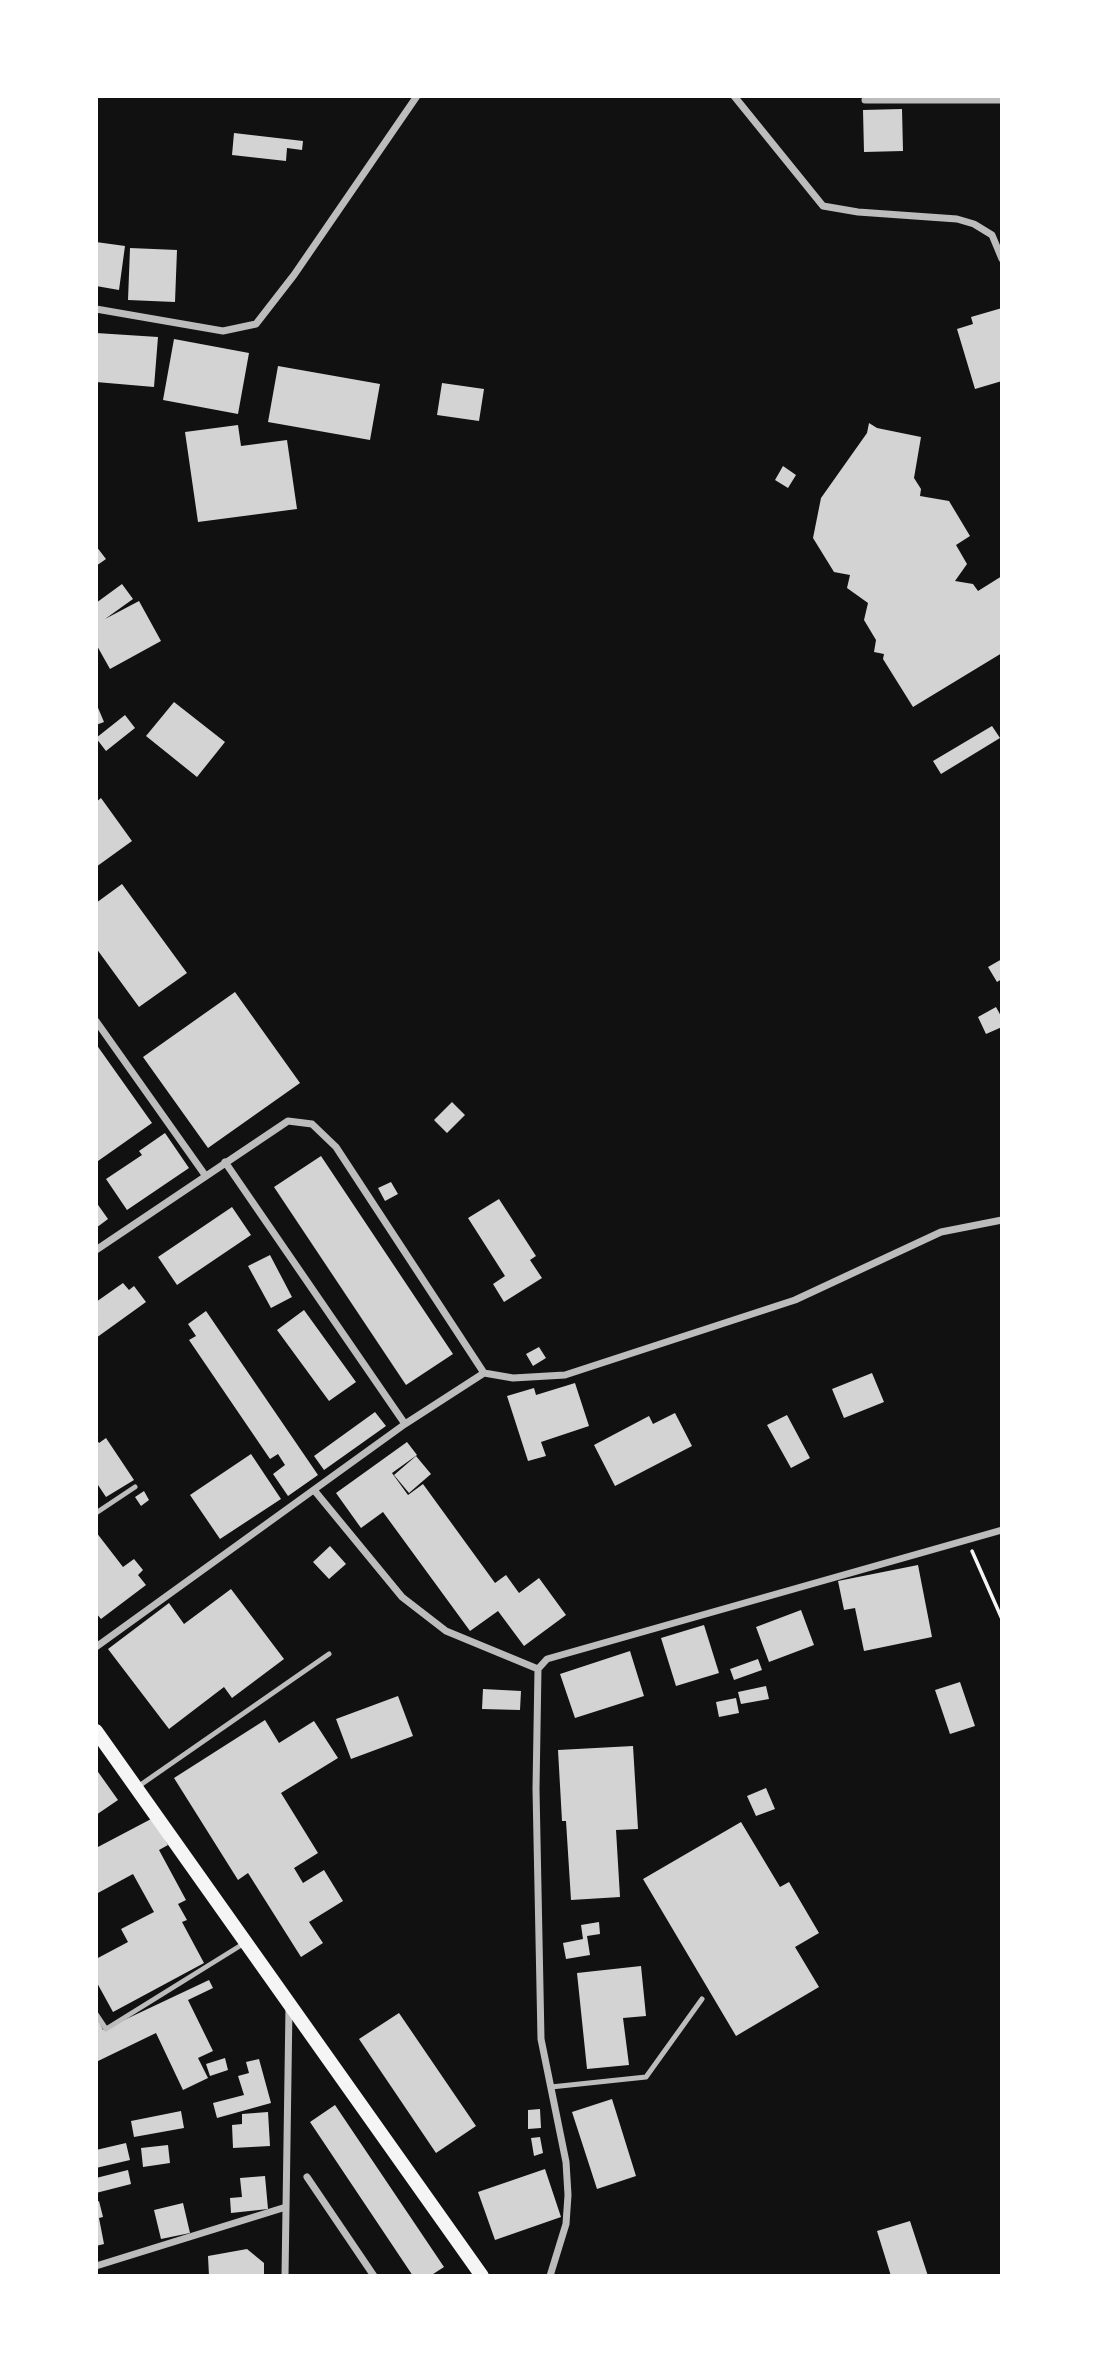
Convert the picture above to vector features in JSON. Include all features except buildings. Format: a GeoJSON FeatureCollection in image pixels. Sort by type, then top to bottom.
{"type":"FeatureCollection","features":[{"type":"Feature","properties":{"kind":"main road"},"geometry":{"type":"LineString","coordinates":[[96,1731],[482,2276]]}},
{"type":"Feature","properties":{"kind":"street"},"geometry":{"type":"LineString","coordinates":[[96,309],[223,331],[256,324],[295,275],[416,96]]}},
{"type":"Feature","properties":{"kind":"street"},"geometry":{"type":"LineString","coordinates":[[734,96],[822,206],[858,212],[957,219],[974,224],[992,235],[1002,258]]}},
{"type":"Feature","properties":{"kind":"street"},"geometry":{"type":"LineString","coordinates":[[864,100],[1002,100]]}},
{"type":"Feature","properties":{"kind":"street"},"geometry":{"type":"LineString","coordinates":[[96,1021],[205,1175]]}},
{"type":"Feature","properties":{"kind":"street"},"geometry":{"type":"LineString","coordinates":[[96,1250],[288,1121],[312,1124],[336,1147],[484,1373]]}},
{"type":"Feature","properties":{"kind":"street"},"geometry":{"type":"LineString","coordinates":[[225,1162],[405,1424]]}},
{"type":"Feature","properties":{"kind":"street"},"geometry":{"type":"LineString","coordinates":[[96,1647],[405,1424],[484,1373],[513,1378],[565,1375],[795,1300],[942,1232],[1002,1220]]}},
{"type":"Feature","properties":{"kind":"street"},"geometry":{"type":"LineString","coordinates":[[314,1490],[402,1597],[446,1631],[538,1670]]}},
{"type":"Feature","properties":{"kind":"street"},"geometry":{"type":"LineString","coordinates":[[550,2276],[566,2224],[568,2195],[566,2162],[541,2039],[536,1789],[538,1670],[547,1660],[1002,1530]]}},
{"type":"Feature","properties":{"kind":"street"},"geometry":{"type":"LineString","coordinates":[[285,2276],[289,2003]]}},
{"type":"Feature","properties":{"kind":"street"},"geometry":{"type":"LineString","coordinates":[[307,2176],[374,2276]]}},
{"type":"Feature","properties":{"kind":"street"},"geometry":{"type":"LineString","coordinates":[[96,2266],[286,2207]]}},
{"type":"Feature","properties":{"kind":"lane"},"geometry":{"type":"LineString","coordinates":[[96,1514],[135,1487]]}},
{"type":"Feature","properties":{"kind":"lane"},"geometry":{"type":"LineString","coordinates":[[136,1788],[329,1654]]}},
{"type":"Feature","properties":{"kind":"lane"},"geometry":{"type":"LineString","coordinates":[[96,2014],[106,2029],[246,1942]]}},
{"type":"Feature","properties":{"kind":"lane"},"geometry":{"type":"LineString","coordinates":[[551,2087],[646,2077],[702,1999]]}},
{"type":"Feature","properties":{"kind":"path"},"geometry":{"type":"LineString","coordinates":[[967,1539],[1002,1619]]}}]}
